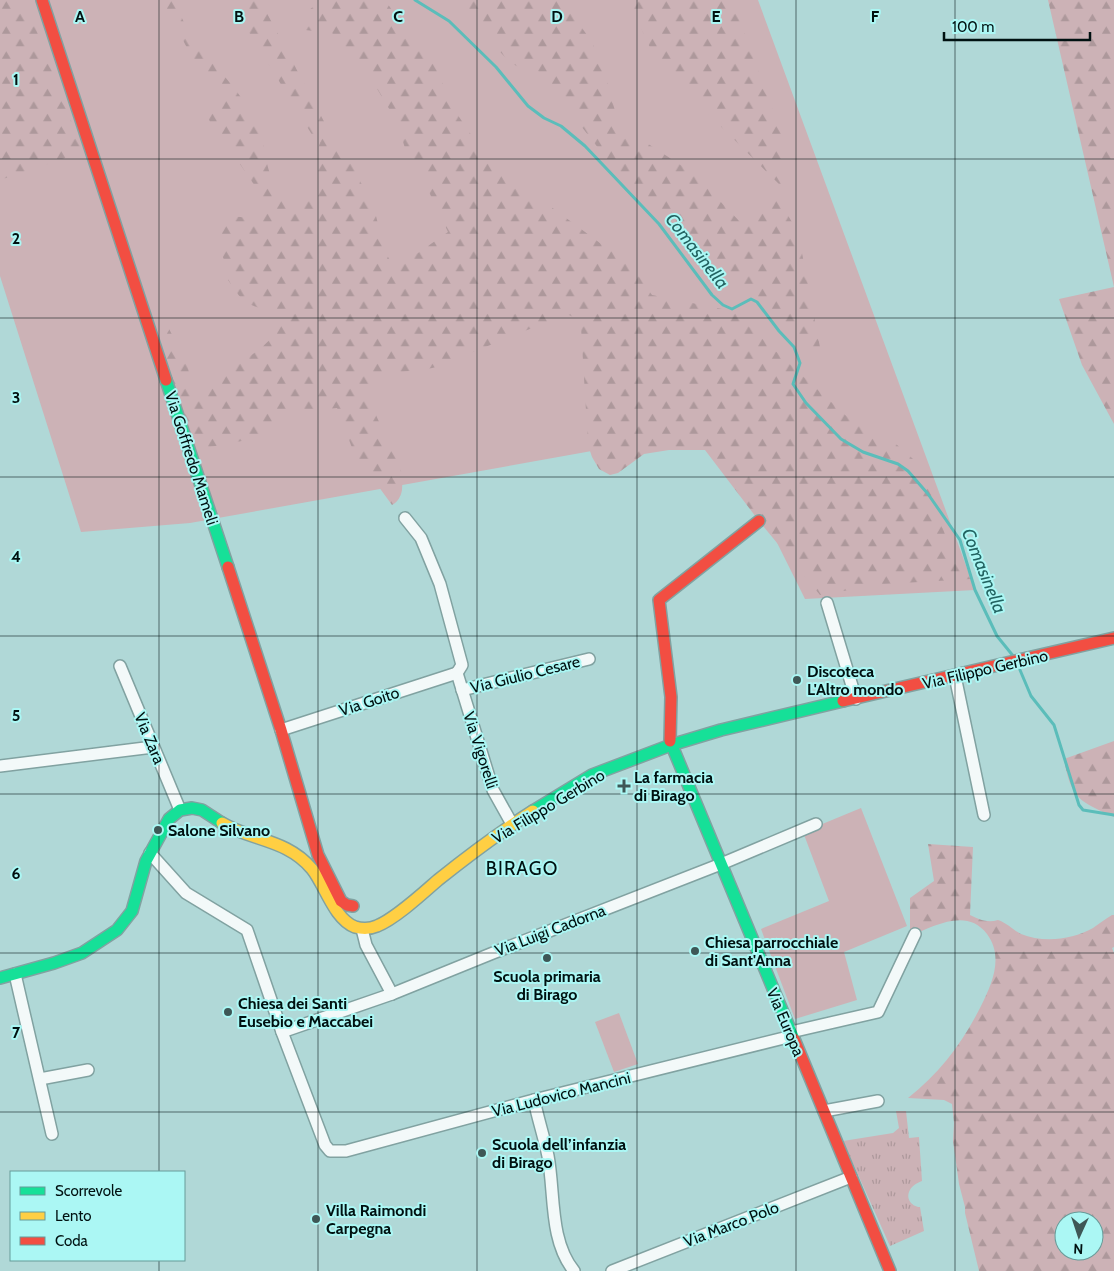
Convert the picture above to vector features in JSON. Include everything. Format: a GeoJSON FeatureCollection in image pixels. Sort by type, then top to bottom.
{"type":"FeatureCollection","features":[{"type":"Feature","properties":{"kind":"street","name":"Via Goffredo Mameli"},"geometry":{"type":"LineString","coordinates":[[42,0],[282,730],[318,855],[341,901],[353,906]]}},
{"type":"Feature","properties":{"kind":"street"},"geometry":{"type":"LineString","coordinates":[[405,518],[421,538],[440,584],[462,665],[456,673]]}},
{"type":"Feature","properties":{"kind":"street"},"geometry":{"type":"LineString","coordinates":[[671,745],[671,697],[659,600],[759,521]]}},
{"type":"Feature","properties":{"kind":"street"},"geometry":{"type":"LineString","coordinates":[[826,603],[856,699]]}},
{"type":"Feature","properties":{"kind":"street","name":"Via Filippo Gerbino"},"geometry":{"type":"LineString","coordinates":[[362,929],[373,928],[383,923],[512,824],[592,775],[671,745],[721,730],[1114,638]]}},
{"type":"Feature","properties":{"kind":"street","name":"Via Giulio Cesare"},"geometry":{"type":"LineString","coordinates":[[462,690],[589,659]]}},
{"type":"Feature","properties":{"kind":"street","name":"Via Zara"},"geometry":{"type":"LineString","coordinates":[[120,666],[180,810]]}},
{"type":"Feature","properties":{"kind":"street","name":"Via Goito"},"geometry":{"type":"LineString","coordinates":[[282,730],[456,673]]}},
{"type":"Feature","properties":{"kind":"street","name":"Via Vigorelli"},"geometry":{"type":"LineString","coordinates":[[456,673],[493,790],[512,824]]}},
{"type":"Feature","properties":{"kind":"street"},"geometry":{"type":"LineString","coordinates":[[955,676],[984,815]]}},
{"type":"Feature","properties":{"kind":"street","name":"Via Europa"},"geometry":{"type":"LineString","coordinates":[[671,745],[890,1271]]}},
{"type":"Feature","properties":{"kind":"street"},"geometry":{"type":"LineString","coordinates":[[0,766],[153,747]]}},
{"type":"Feature","properties":{"kind":"street"},"geometry":{"type":"LineString","coordinates":[[0,978],[82,953],[101,943],[117,930],[132,911],[143,867],[169,819],[180,810],[192,808],[202,810],[232,828],[277,843],[292,852],[312,869],[343,918],[352,926],[362,929],[366,944],[392,994]]}},
{"type":"Feature","properties":{"kind":"street","name":"Via Luigi Cadorna"},"geometry":{"type":"LineString","coordinates":[[282,1032],[392,994],[721,864],[816,824]]}},
{"type":"Feature","properties":{"kind":"street"},"geometry":{"type":"LineString","coordinates":[[150,853],[186,894],[247,930],[282,1032]]}},
{"type":"Feature","properties":{"kind":"street","name":"Via Ludovico Mancini"},"geometry":{"type":"LineString","coordinates":[[282,1032],[325,1145],[330,1152],[346,1150],[878,1012],[915,934]]}},
{"type":"Feature","properties":{"kind":"street"},"geometry":{"type":"LineString","coordinates":[[15,974],[52,1134]]}},
{"type":"Feature","properties":{"kind":"street"},"geometry":{"type":"LineString","coordinates":[[40,1080],[88,1070]]}},
{"type":"Feature","properties":{"kind":"street"},"geometry":{"type":"LineString","coordinates":[[534,1100],[548,1157],[554,1219],[561,1246],[574,1271]]}},
{"type":"Feature","properties":{"kind":"street"},"geometry":{"type":"LineString","coordinates":[[824,1111],[878,1101]]}},
{"type":"Feature","properties":{"kind":"street","name":"Via Marco Polo"},"geometry":{"type":"LineString","coordinates":[[612,1271],[851,1177]]}},
{"type":"Feature","properties":{"kind":"green space"},"geometry":{"type":"Polygon","coordinates":[[[0,0],[758,0],[975,590],[805,599],[720,428],[190,523],[81,532],[0,276],[0,0]]]}},
{"type":"Feature","properties":{"kind":"green space"},"geometry":{"type":"Polygon","coordinates":[[[0,0],[25,0],[83,152],[0,180],[0,0]]]}},
{"type":"Feature","properties":{"kind":"green space"},"geometry":{"type":"Polygon","coordinates":[[[162,0],[174,0],[193,38],[228,80],[251,113],[261,135],[272,178],[284,195],[295,200],[306,197],[313,191],[316,182],[320,142],[325,134],[335,138],[349,158],[375,212],[385,252],[395,269],[448,232],[420,173],[407,155],[398,125],[370,77],[332,33],[305,30],[303,15],[314,6],[316,0],[385,0],[401,23],[433,52],[444,89],[453,108],[476,142],[508,175],[608,249],[607,252],[611,251],[623,259],[634,270],[652,295],[737,312],[744,322],[854,423],[888,437],[921,466],[948,543],[971,579],[885,584],[820,595],[759,521],[705,450],[669,450],[644,454],[618,473],[610,475],[599,469],[588,445],[581,327],[577,319],[567,314],[436,367],[395,373],[374,385],[371,391],[371,400],[374,410],[400,464],[402,492],[398,501],[392,505],[354,453],[337,408],[295,413],[257,438],[205,448],[167,412],[155,357],[165,321],[187,364],[195,396],[261,348],[276,334],[273,313],[245,302],[228,280],[235,270],[235,265],[232,261],[224,260],[218,236],[220,220],[225,217],[255,217],[264,210],[255,186],[233,154],[219,139],[204,110],[224,101],[197,67],[162,0]]]}},
{"type":"Feature","properties":{"kind":"green space"},"geometry":{"type":"Polygon","coordinates":[[[229,0],[260,0],[329,131],[314,138],[229,0]]]}},
{"type":"Feature","properties":{"kind":"green space"},"geometry":{"type":"Polygon","coordinates":[[[463,0],[562,0],[592,42],[605,75],[619,125],[693,173],[744,226],[775,194],[798,232],[823,363],[624,181],[535,67],[522,69],[506,58],[481,28],[463,0]]]}},
{"type":"Feature","properties":{"kind":"green space"},"geometry":{"type":"Polygon","coordinates":[[[628,0],[732,0],[783,138],[785,190],[657,63],[628,0]]]}},
{"type":"Feature","properties":{"kind":"green space"},"geometry":{"type":"Polygon","coordinates":[[[1048,0],[1114,0],[1114,287],[1048,0]]]}},
{"type":"Feature","properties":{"kind":"green space"},"geometry":{"type":"Polygon","coordinates":[[[1114,287],[1114,424],[1082,365],[1059,299],[1114,287]]]}},
{"type":"Feature","properties":{"kind":"green space"},"geometry":{"type":"Polygon","coordinates":[[[1114,741],[1114,817],[1092,807],[1078,797],[1070,783],[1064,759],[1114,741]]]}},
{"type":"Feature","properties":{"kind":"green space"},"geometry":{"type":"Polygon","coordinates":[[[861,808],[907,926],[844,952],[857,1000],[795,1019],[761,929],[829,901],[803,832],[861,808]]]}},
{"type":"Feature","properties":{"kind":"green space"},"geometry":{"type":"Polygon","coordinates":[[[928,844],[973,847],[970,915],[974,917],[987,921],[998,920],[1021,934],[1030,937],[1057,939],[1085,932],[1114,915],[1114,947],[1112,948],[1114,953],[1114,1271],[979,1271],[959,1184],[953,1141],[952,1104],[944,1100],[908,1098],[950,1056],[966,1032],[989,989],[995,970],[995,952],[987,934],[979,926],[960,920],[940,924],[910,936],[910,898],[934,881],[928,844]]]}},
{"type":"Feature","properties":{"kind":"green space"},"geometry":{"type":"Polygon","coordinates":[[[619,1013],[638,1064],[614,1072],[595,1022],[619,1013]]]}},
{"type":"Feature","properties":{"kind":"green space"},"geometry":{"type":"Polygon","coordinates":[[[896,1111],[906,1111],[909,1138],[919,1137],[922,1181],[911,1188],[908,1198],[917,1207],[920,1207],[924,1231],[890,1246],[843,1141],[893,1133],[899,1128],[896,1111]]]}},
{"type":"Feature","properties":{"kind":"waterway","name":"Comasinella"},"geometry":{"type":"LineString","coordinates":[[415,0],[449,21],[496,67],[528,106],[544,118],[561,126],[585,146],[659,224],[712,295],[723,305],[732,309],[751,299],[757,302],[794,347],[800,363],[793,384],[806,403],[841,439],[863,452],[898,464],[908,471],[928,494],[960,540],[975,590],[997,636],[1014,657]]}},
{"type":"Feature","properties":{"kind":"waterway"},"geometry":{"type":"LineString","coordinates":[[1020,670],[1031,696],[1054,725],[1079,805],[1083,810],[1114,815]]}},
{"type":"Feature","properties":{"kind":"traffic: fast"},"geometry":{"type":"LineString","coordinates":[[166,380],[228,567]]}},
{"type":"Feature","properties":{"kind":"traffic: fast"},"geometry":{"type":"LineString","coordinates":[[533,811],[592,775],[671,745],[721,730],[843,701]]}},
{"type":"Feature","properties":{"kind":"traffic: fast"},"geometry":{"type":"LineString","coordinates":[[670,741],[794,1039]]}},
{"type":"Feature","properties":{"kind":"traffic: fast"},"geometry":{"type":"LineString","coordinates":[[0,978],[82,953],[117,930],[132,911],[146,861],[169,819],[180,810],[192,808],[202,810],[222,823]]}},
{"type":"Feature","properties":{"kind":"traffic: slow"},"geometry":{"type":"LineString","coordinates":[[222,823],[292,852],[312,869],[341,917],[355,927],[372,928],[392,918],[473,853],[533,811]]}},
{"type":"Feature","properties":{"kind":"traffic: jam"},"geometry":{"type":"LineString","coordinates":[[42,0],[166,380]]}},
{"type":"Feature","properties":{"kind":"traffic: jam"},"geometry":{"type":"LineString","coordinates":[[670,741],[671,697],[659,600],[759,521]]}},
{"type":"Feature","properties":{"kind":"traffic: jam"},"geometry":{"type":"LineString","coordinates":[[228,567],[281,730],[318,855],[341,901],[353,906]]}},
{"type":"Feature","properties":{"kind":"traffic: jam"},"geometry":{"type":"LineString","coordinates":[[843,701],[1114,638]]}},
{"type":"Feature","properties":{"kind":"traffic: jam"},"geometry":{"type":"LineString","coordinates":[[794,1039],[890,1271]]}},
{"type":"Feature","properties":{"kind":"place","name":"Discoteca L'Altro mondo"},"geometry":{"type":"Point","coordinates":[797,680]}},
{"type":"Feature","properties":{"kind":"place","name":"La farmacia di Birago"},"geometry":{"type":"Point","coordinates":[624,786]}},
{"type":"Feature","properties":{"kind":"place","name":"Salone Silvano"},"geometry":{"type":"Point","coordinates":[158,830]}},
{"type":"Feature","properties":{"kind":"place","name":"Chiesa parrocchiale di Sant'Anna"},"geometry":{"type":"Point","coordinates":[695,951]}},
{"type":"Feature","properties":{"kind":"place","name":"Scuola primaria di Birago"},"geometry":{"type":"Point","coordinates":[547,958]}},
{"type":"Feature","properties":{"kind":"place","name":"Chiesa dei Santi Eusebio e Maccabei"},"geometry":{"type":"Point","coordinates":[228,1012]}},
{"type":"Feature","properties":{"kind":"place","name":"Scuola dell’infanzia di Birago"},"geometry":{"type":"Point","coordinates":[482,1153]}},
{"type":"Feature","properties":{"kind":"place","name":"Villa Raimondi Carpegna"},"geometry":{"type":"Point","coordinates":[316,1219]}},
{"type":"Feature","properties":{"kind":"district","name":"BIRAGO"},"geometry":{"type":"Point","coordinates":[522,868]}}]}
